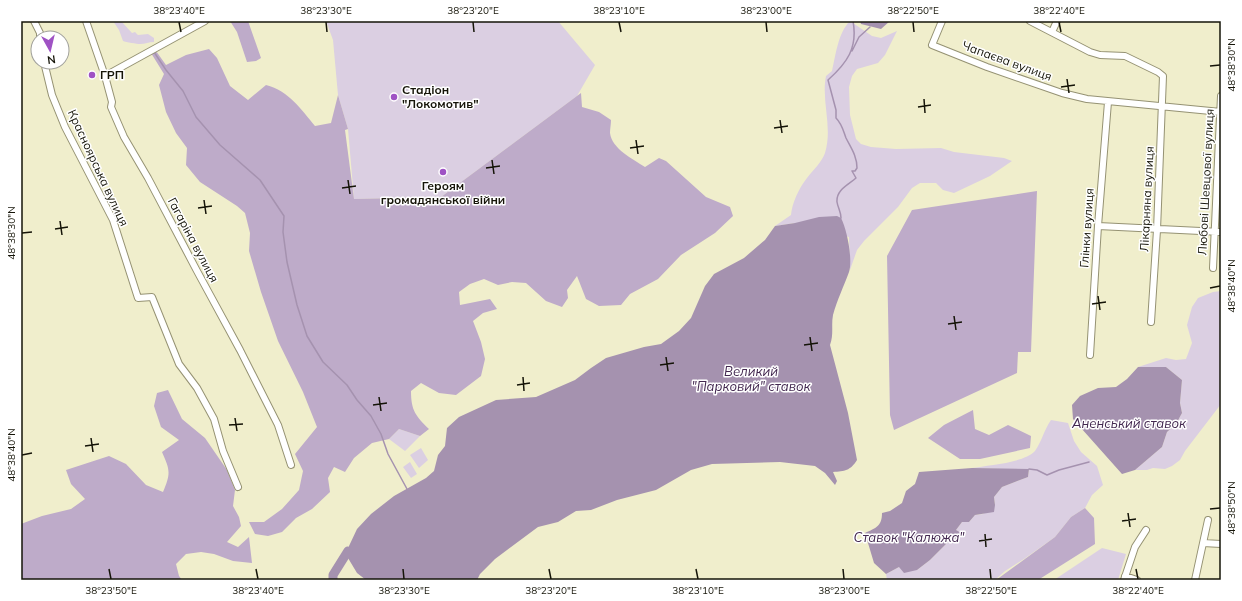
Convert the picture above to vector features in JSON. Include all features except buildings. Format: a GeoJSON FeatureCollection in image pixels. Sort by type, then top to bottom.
{"type":"FeatureCollection","features":[{"type":"Feature","properties":{"kind":"street"},"geometry":{"type":"LineString","coordinates":[[34,21],[38,30]]}},
{"type":"Feature","properties":{"kind":"street","name":"Гагаріна вулиця"},"geometry":{"type":"LineString","coordinates":[[86,21],[105,76],[112,102],[111,108],[124,137],[148,178],[244,357],[278,425],[291,465]]}},
{"type":"Feature","properties":{"kind":"street"},"geometry":{"type":"LineString","coordinates":[[105,76],[205,21]]}},
{"type":"Feature","properties":{"kind":"street","name":"Чапаєва вулиця"},"geometry":{"type":"LineString","coordinates":[[942,21],[932,45],[987,67],[1062,93],[1108,102],[1220,112]]}},
{"type":"Feature","properties":{"kind":"street"},"geometry":{"type":"LineString","coordinates":[[1030,21],[1052,32],[1057,21]]}},
{"type":"Feature","properties":{"kind":"street","name":"Лікарняна вулиця"},"geometry":{"type":"LineString","coordinates":[[1052,32],[1090,52],[1100,55],[1125,56],[1158,72],[1163,76],[1157,230],[1151,322]]}},
{"type":"Feature","properties":{"kind":"street","name":"Красноярська вулиця"},"geometry":{"type":"LineString","coordinates":[[46,70],[52,95],[65,127],[113,220],[138,298],[152,297],[179,364],[197,388],[214,419],[223,451],[238,487]]}},
{"type":"Feature","properties":{"kind":"street","name":"Любові Шевцової вулиця"},"geometry":{"type":"LineString","coordinates":[[1213,268],[1218,232],[1221,96]]}},
{"type":"Feature","properties":{"kind":"street","name":"Глінки вулиця"},"geometry":{"type":"LineString","coordinates":[[1090,355],[1108,102]]}},
{"type":"Feature","properties":{"kind":"street"},"geometry":{"type":"LineString","coordinates":[[1098,226],[1218,232]]}},
{"type":"Feature","properties":{"kind":"street"},"geometry":{"type":"LineString","coordinates":[[1195,580],[1208,520]]}},
{"type":"Feature","properties":{"kind":"street"},"geometry":{"type":"LineString","coordinates":[[1137,580],[1125,578],[1135,547],[1146,530]]}},
{"type":"Feature","properties":{"kind":"street"},"geometry":{"type":"LineString","coordinates":[[1203,543],[1221,544]]}},
{"type":"Feature","properties":{"kind":"shaded area"},"geometry":{"type":"Polygon","coordinates":[[[113,21],[121,21],[132,33],[135,32],[138,35],[148,34],[154,38],[154,42],[140,44],[123,41],[119,30],[113,21]]]}},
{"type":"Feature","properties":{"kind":"shaded area"},"geometry":{"type":"Polygon","coordinates":[[[230,21],[248,21],[261,58],[256,61],[247,62],[237,32],[230,21]]]}},
{"type":"Feature","properties":{"kind":"shaded area"},"geometry":{"type":"Polygon","coordinates":[[[326,21],[558,21],[595,65],[577,96],[441,197],[354,199],[348,129],[338,95],[333,40],[326,21]]]}},
{"type":"Feature","properties":{"kind":"shaded area"},"geometry":{"type":"Polygon","coordinates":[[[850,21],[872,36],[881,38],[897,31],[885,55],[878,63],[857,69],[852,76],[849,87],[850,115],[856,139],[861,144],[871,147],[896,149],[941,148],[954,152],[1004,158],[1012,161],[990,176],[954,193],[943,190],[936,183],[920,183],[912,188],[898,207],[857,250],[850,270],[849,237],[795,223],[775,226],[791,215],[794,201],[804,182],[824,156],[828,134],[825,95],[826,76],[832,71],[840,38],[850,21]]]}},
{"type":"Feature","properties":{"kind":"shaded area"},"geometry":{"type":"Polygon","coordinates":[[[209,49],[217,58],[230,86],[248,100],[266,85],[274,88],[294,101],[315,126],[331,123],[338,95],[348,129],[345,130],[354,199],[441,197],[581,93],[582,107],[599,112],[611,120],[610,133],[619,149],[645,167],[659,158],[666,161],[706,197],[730,207],[733,216],[715,233],[681,255],[658,279],[630,294],[621,305],[599,306],[586,299],[577,276],[567,290],[568,298],[562,307],[546,301],[526,283],[512,282],[498,285],[484,279],[470,284],[459,292],[460,305],[490,299],[497,309],[483,313],[473,321],[481,342],[485,359],[481,376],[456,395],[439,393],[421,383],[411,391],[412,404],[415,413],[429,429],[420,436],[399,429],[389,439],[372,443],[354,458],[345,472],[334,467],[328,478],[330,492],[312,509],[296,518],[282,532],[268,536],[255,534],[249,522],[264,522],[282,509],[299,490],[303,471],[295,454],[317,427],[303,392],[278,341],[261,292],[249,251],[250,233],[245,213],[237,206],[200,182],[186,165],[187,148],[176,133],[166,112],[159,85],[164,74],[151,53],[156,51],[166,65],[186,55],[209,49]]]}},
{"type":"Feature","properties":{"kind":"shaded area"},"geometry":{"type":"Polygon","coordinates":[[[1037,191],[1031,352],[1018,352],[1017,373],[894,430],[890,415],[887,256],[912,210],[1037,191]]]}},
{"type":"Feature","properties":{"kind":"shaded area"},"geometry":{"type":"Polygon","coordinates":[[[1221,291],[1221,404],[1185,451],[1180,460],[1165,469],[1153,468],[1147,470],[1135,470],[1162,447],[1167,432],[1176,424],[1182,413],[1180,403],[1182,380],[1166,367],[1138,367],[1166,358],[1176,360],[1186,359],[1192,343],[1187,325],[1192,307],[1198,298],[1213,292],[1221,291]]]}},
{"type":"Feature","properties":{"kind":"shaded area"},"geometry":{"type":"Polygon","coordinates":[[[168,390],[182,419],[205,438],[227,470],[235,490],[233,506],[239,517],[241,526],[227,542],[238,547],[249,537],[252,563],[233,561],[214,554],[201,552],[186,554],[176,564],[179,576],[182,580],[21,580],[21,524],[42,516],[71,509],[85,499],[71,484],[66,470],[109,456],[126,464],[146,485],[163,492],[168,476],[168,468],[162,452],[179,440],[161,427],[154,406],[157,393],[168,390]]]}},
{"type":"Feature","properties":{"kind":"shaded area"},"geometry":{"type":"Polygon","coordinates":[[[973,410],[975,429],[989,435],[1008,425],[1031,436],[1030,448],[980,459],[960,459],[928,438],[944,425],[973,410]]]}},
{"type":"Feature","properties":{"kind":"shaded area"},"geometry":{"type":"Polygon","coordinates":[[[1051,420],[1068,423],[1074,441],[1081,452],[1097,466],[1103,485],[1092,495],[1085,508],[1071,517],[1055,537],[1005,571],[995,580],[887,580],[886,574],[899,567],[917,570],[930,560],[949,541],[964,535],[956,530],[962,522],[969,522],[975,515],[983,514],[995,505],[994,497],[1002,487],[1028,477],[1029,470],[972,468],[1014,461],[1030,455],[1035,451],[1051,420]]]}},
{"type":"Feature","properties":{"kind":"shaded area"},"geometry":{"type":"Polygon","coordinates":[[[399,429],[420,436],[405,451],[389,439],[399,429]]]}},
{"type":"Feature","properties":{"kind":"shaded area"},"geometry":{"type":"Polygon","coordinates":[[[421,448],[428,460],[419,468],[410,455],[421,448]]]}},
{"type":"Feature","properties":{"kind":"shaded area"},"geometry":{"type":"Polygon","coordinates":[[[410,462],[417,474],[411,478],[403,467],[410,462]]]}},
{"type":"Feature","properties":{"kind":"shaded area"},"geometry":{"type":"Polygon","coordinates":[[[1085,508],[1094,518],[1095,544],[1038,580],[996,580],[1055,537],[1071,517],[1085,508]]]}},
{"type":"Feature","properties":{"kind":"shaded area"},"geometry":{"type":"Polygon","coordinates":[[[1102,548],[1126,554],[1118,580],[1054,580],[1102,548]]]}},
{"type":"Feature","properties":{"kind":"water"},"geometry":{"type":"Polygon","coordinates":[[[860,21],[890,21],[881,29],[861,24],[860,21]]]}},
{"type":"Feature","properties":{"kind":"water","name":"Великий \"Парковий\" ставок"},"geometry":{"type":"Polygon","coordinates":[[[837,216],[841,218],[845,229],[849,245],[850,267],[833,315],[830,345],[848,413],[857,460],[847,470],[833,472],[837,481],[835,485],[825,473],[815,466],[780,462],[712,464],[691,470],[656,490],[617,500],[591,510],[576,511],[558,522],[538,527],[495,559],[480,574],[477,580],[366,580],[357,573],[348,558],[349,546],[357,529],[371,514],[394,496],[426,478],[434,471],[438,455],[445,446],[447,428],[459,417],[496,400],[536,397],[575,380],[606,358],[644,347],[661,344],[679,331],[691,318],[705,286],[714,274],[744,258],[765,240],[775,226],[819,217],[837,216]]]}},
{"type":"Feature","properties":{"kind":"water","name":"Аненський ставок"},"geometry":{"type":"Polygon","coordinates":[[[1138,367],[1166,367],[1182,380],[1180,403],[1182,413],[1176,424],[1167,432],[1162,447],[1135,470],[1122,474],[1073,419],[1072,405],[1080,396],[1098,388],[1116,387],[1127,379],[1138,367]]]}},
{"type":"Feature","properties":{"kind":"water","name":"Ставок \"Калюжа\""},"geometry":{"type":"Polygon","coordinates":[[[972,468],[1029,469],[1028,477],[1002,487],[994,497],[994,512],[975,515],[969,522],[962,522],[956,530],[965,535],[949,541],[930,560],[917,570],[904,573],[899,567],[886,574],[874,563],[865,533],[880,524],[882,513],[890,511],[902,503],[906,491],[915,484],[919,472],[972,468]]]}},
{"type":"Feature","properties":{"kind":"waterway"},"geometry":{"type":"LineString","coordinates":[[841,218],[837,202],[838,194],[856,178],[852,171],[855,171],[857,164],[842,127],[836,118],[836,110],[828,80],[841,67],[850,54],[854,39],[853,21]]}},
{"type":"Feature","properties":{"kind":"waterway"},"geometry":{"type":"LineString","coordinates":[[852,51],[859,37],[870,27]]}},
{"type":"Feature","properties":{"kind":"waterway"},"geometry":{"type":"LineString","coordinates":[[154,52],[183,91],[196,117],[220,145],[260,180],[284,216],[283,232],[287,262],[297,305],[307,336],[323,362],[347,385],[357,400],[371,416],[381,434],[388,454],[407,489]]}},
{"type":"Feature","properties":{"kind":"waterway"},"geometry":{"type":"LineString","coordinates":[[1029,469],[1037,470],[1047,475],[1059,470],[1089,462]]}},
{"type":"Feature","properties":{"kind":"waterway"},"geometry":{"type":"LineString","coordinates":[[333,580],[333,575],[348,551]]}},
{"type":"Feature","properties":{"kind":"place","name":"ГРП"},"geometry":{"type":"Point","coordinates":[92,75]}},
{"type":"Feature","properties":{"kind":"place","name":"Стадіон \"Локомотив\""},"geometry":{"type":"Point","coordinates":[394,97]}},
{"type":"Feature","properties":{"kind":"place","name":"Героям громадянської війни"},"geometry":{"type":"Point","coordinates":[443,172]}}]}
